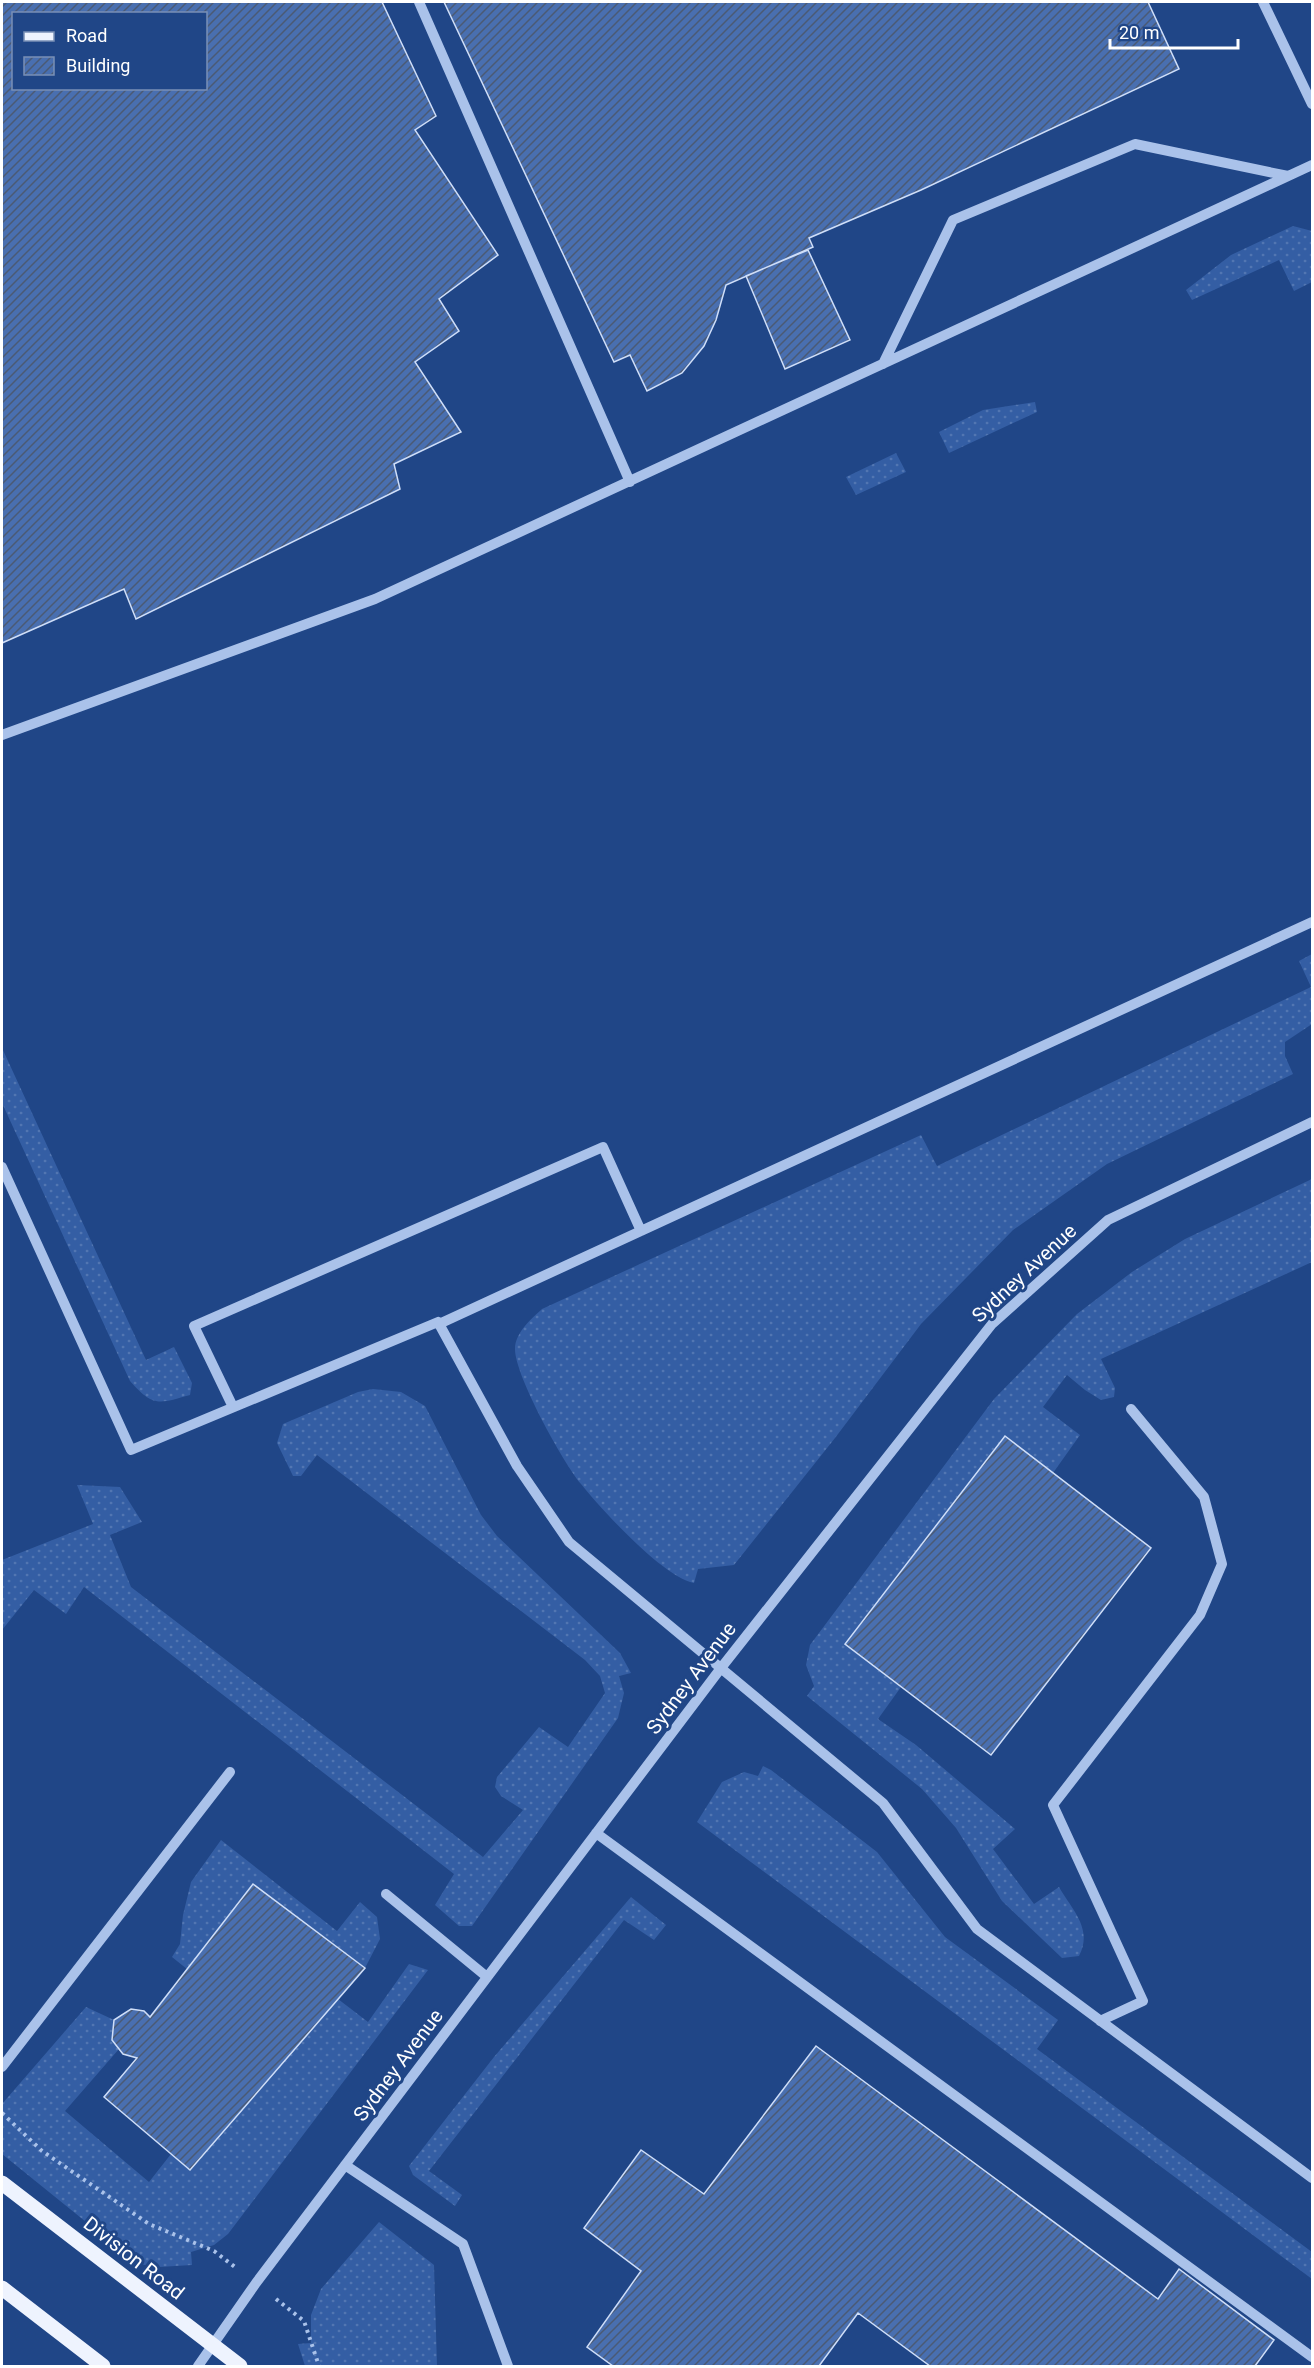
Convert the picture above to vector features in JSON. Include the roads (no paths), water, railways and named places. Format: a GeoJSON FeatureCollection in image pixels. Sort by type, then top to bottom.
{"type":"FeatureCollection","features":[{"type":"Feature","properties":{"kind":"main road","name":"Division Road"},"geometry":{"type":"LineString","coordinates":[[2,2183],[240,2367]]}},
{"type":"Feature","properties":{"kind":"main road"},"geometry":{"type":"LineString","coordinates":[[2,2288],[103,2367]]}},
{"type":"Feature","properties":{"kind":"street"},"geometry":{"type":"LineString","coordinates":[[419,2],[630,482]]}},
{"type":"Feature","properties":{"kind":"street"},"geometry":{"type":"LineString","coordinates":[[1263,2],[1312,104]]}},
{"type":"Feature","properties":{"kind":"street"},"geometry":{"type":"LineString","coordinates":[[883,364],[953,220],[1135,144],[1288,176]]}},
{"type":"Feature","properties":{"kind":"street"},"geometry":{"type":"LineString","coordinates":[[2,735],[375,599],[1312,165]]}},
{"type":"Feature","properties":{"kind":"street"},"geometry":{"type":"LineString","coordinates":[[2,1167],[131,1450],[438,1322],[439,1324],[1312,922]]}},
{"type":"Feature","properties":{"kind":"street","name":"Sydney Avenue"},"geometry":{"type":"LineString","coordinates":[[198,2367],[256,2283],[721,1668],[992,1324],[1108,1220],[1312,1122]]}},
{"type":"Feature","properties":{"kind":"street"},"geometry":{"type":"LineString","coordinates":[[233,1407],[194,1326],[582,1155],[603,1147],[641,1230]]}},
{"type":"Feature","properties":{"kind":"street"},"geometry":{"type":"LineString","coordinates":[[439,1324],[517,1466],[569,1542],[883,1803],[977,1929],[1312,2178]]}},
{"type":"Feature","properties":{"kind":"street"},"geometry":{"type":"LineString","coordinates":[[1100,2021],[1143,2001],[1053,1805],[1200,1614],[1222,1564],[1204,1497],[1131,1409]]}},
{"type":"Feature","properties":{"kind":"street"},"geometry":{"type":"LineString","coordinates":[[2,2067],[230,1772]]}},
{"type":"Feature","properties":{"kind":"street"},"geometry":{"type":"LineString","coordinates":[[596,1833],[1312,2357]]}},
{"type":"Feature","properties":{"kind":"street"},"geometry":{"type":"LineString","coordinates":[[386,1894],[487,1977]]}},
{"type":"Feature","properties":{"kind":"street"},"geometry":{"type":"LineString","coordinates":[[345,2165],[463,2244],[508,2367]]}}]}
